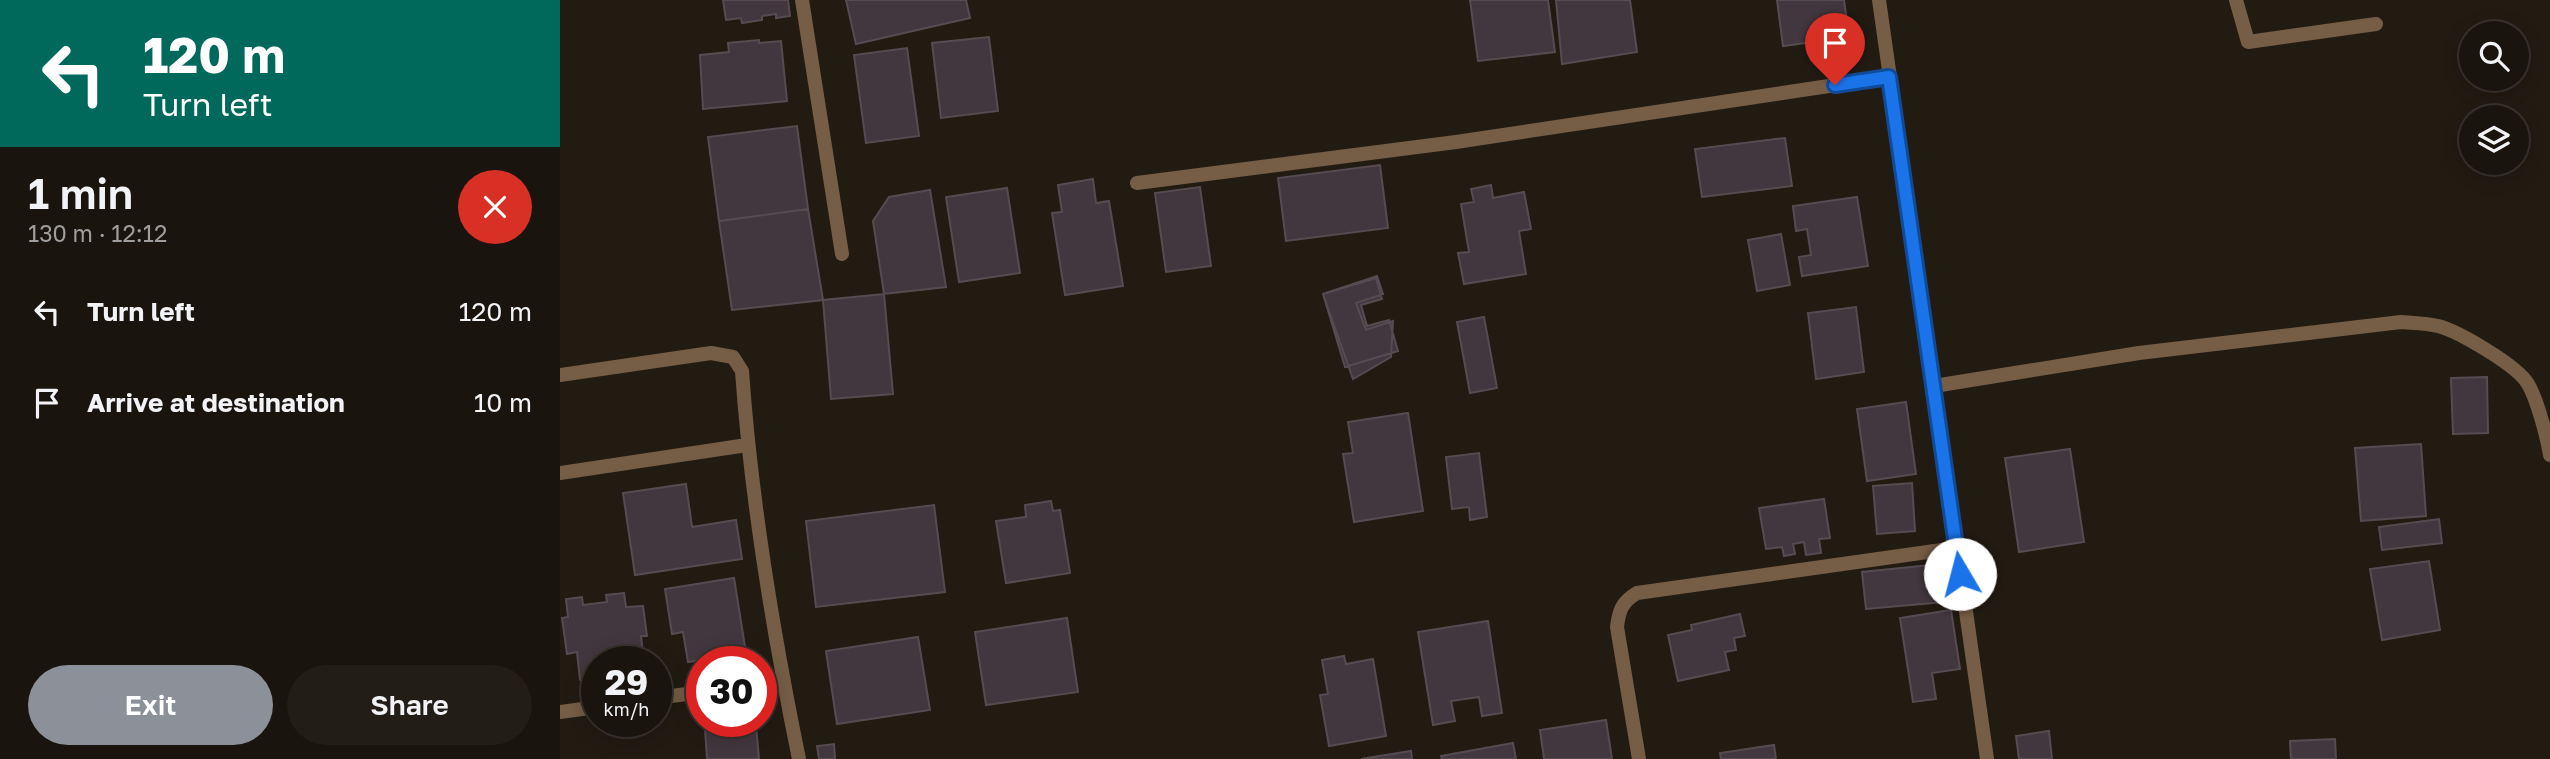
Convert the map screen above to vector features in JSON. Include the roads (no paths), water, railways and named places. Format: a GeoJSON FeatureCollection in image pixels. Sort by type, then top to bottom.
{"type":"FeatureCollection","features":[{"type":"Feature","properties":{"kind":"street"},"geometry":{"type":"LineString","coordinates":[[802,0],[842,254]]}},
{"type":"Feature","properties":{"kind":"street"},"geometry":{"type":"LineString","coordinates":[[1879,0],[1987,759]]}},
{"type":"Feature","properties":{"kind":"street"},"geometry":{"type":"LineString","coordinates":[[2236,0],[2248,42],[2376,24]]}},
{"type":"Feature","properties":{"kind":"street"},"geometry":{"type":"LineString","coordinates":[[1138,183],[1455,142],[1889,77]]}},
{"type":"Feature","properties":{"kind":"street"},"geometry":{"type":"LineString","coordinates":[[1934,386],[2153,351],[2401,322],[2426,324],[2464,336],[2517,371],[2528,384],[2550,455]]}},
{"type":"Feature","properties":{"kind":"street"},"geometry":{"type":"LineString","coordinates":[[560,375],[711,353],[733,357],[742,372],[747,445],[783,681],[799,759]]}},
{"type":"Feature","properties":{"kind":"street"},"geometry":{"type":"LineString","coordinates":[[560,472],[747,445]]}},
{"type":"Feature","properties":{"kind":"street"},"geometry":{"type":"LineString","coordinates":[[1639,759],[1618,627],[1619,610],[1626,600],[1637,593],[1956,548]]}},
{"type":"Feature","properties":{"kind":"street"},"geometry":{"type":"LineString","coordinates":[[777,682],[783,681]]}},
{"type":"Feature","properties":{"kind":"street"},"geometry":{"type":"LineString","coordinates":[[560,712],[581,709]]}}]}
